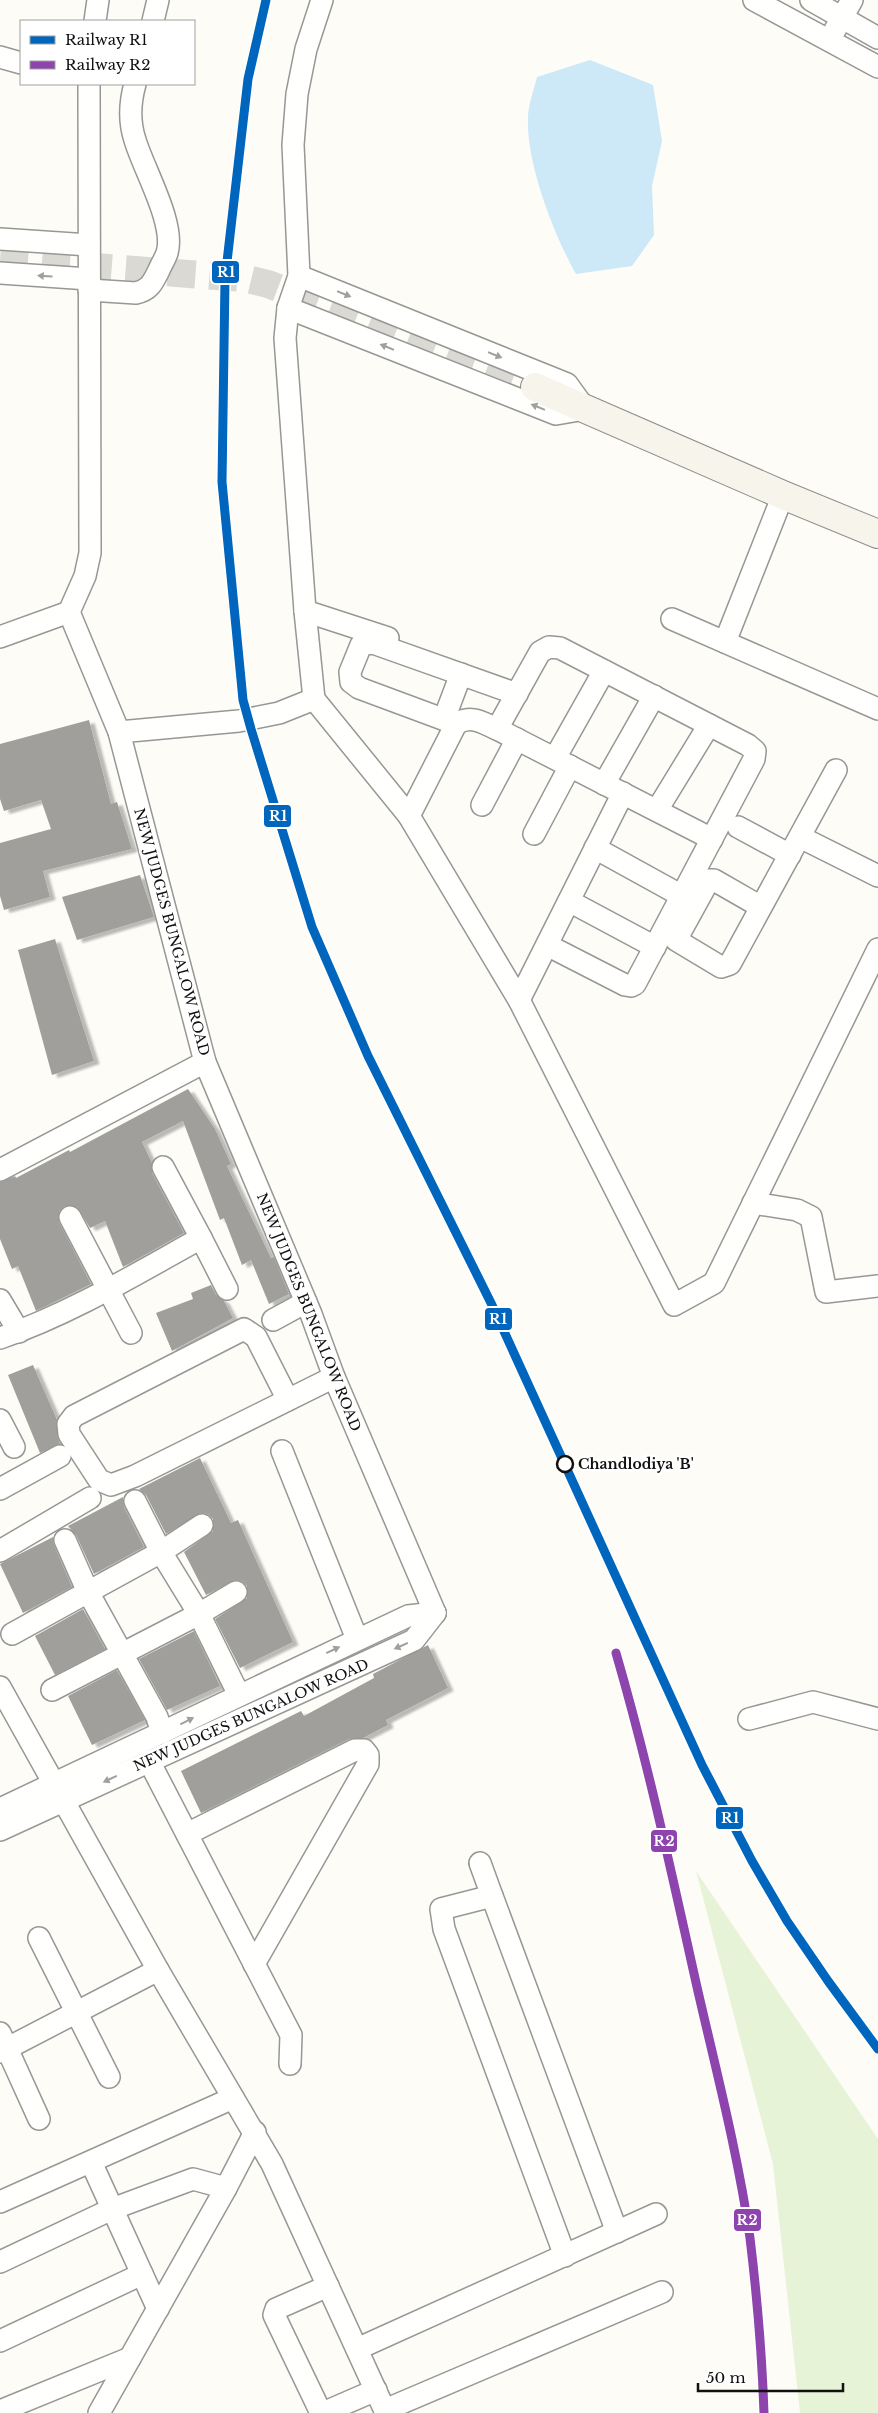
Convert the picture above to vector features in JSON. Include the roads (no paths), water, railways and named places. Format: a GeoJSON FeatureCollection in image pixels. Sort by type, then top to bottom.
{"type":"FeatureCollection","features":[{"type":"Feature","properties":{"kind":"street"},"geometry":{"type":"LineString","coordinates":[[95,20],[98,0]]}},
{"type":"Feature","properties":{"kind":"street"},"geometry":{"type":"LineString","coordinates":[[152,20],[158,0]]}},
{"type":"Feature","properties":{"kind":"street"},"geometry":{"type":"LineString","coordinates":[[322,0],[306,49],[297,94],[293,145],[299,276],[288,308],[285,338],[305,611],[314,699],[408,816],[519,1000],[674,1305],[714,1283],[878,950]]}},
{"type":"Feature","properties":{"kind":"street"},"geometry":{"type":"LineString","coordinates":[[754,0],[878,68]]}},
{"type":"Feature","properties":{"kind":"street"},"geometry":{"type":"LineString","coordinates":[[811,0],[847,9],[878,38]]}},
{"type":"Feature","properties":{"kind":"street"},"geometry":{"type":"LineString","coordinates":[[829,40],[847,9]]}},
{"type":"Feature","properties":{"kind":"street"},"geometry":{"type":"LineString","coordinates":[[0,56],[20,63]]}},
{"type":"Feature","properties":{"kind":"street"},"geometry":{"type":"LineString","coordinates":[[0,637],[69,612],[85,576],[90,553],[89,85]]}},
{"type":"Feature","properties":{"kind":"street"},"geometry":{"type":"LineString","coordinates":[[0,273],[89,284],[136,294],[150,287],[167,253],[166,224],[156,191],[135,140],[131,112],[135,85]]}},
{"type":"Feature","properties":{"kind":"street"},"geometry":{"type":"LineString","coordinates":[[0,239],[89,245]]}},
{"type":"Feature","properties":{"kind":"street"},"geometry":{"type":"LineString","coordinates":[[299,276],[567,384],[585,409]]}},
{"type":"Feature","properties":{"kind":"street"},"geometry":{"type":"LineString","coordinates":[[288,308],[556,414],[585,409]]}},
{"type":"Feature","properties":{"kind":"street"},"geometry":{"type":"LineString","coordinates":[[535,387],[783,495],[878,534]]}},
{"type":"Feature","properties":{"kind":"street"},"geometry":{"type":"LineString","coordinates":[[725,642],[783,495]]}},
{"type":"Feature","properties":{"kind":"street"},"geometry":{"type":"LineString","coordinates":[[305,611],[459,667],[517,694]]}},
{"type":"Feature","properties":{"kind":"street","name":"NEW JUDGES BUNGALOW ROAD"},"geometry":{"type":"LineString","coordinates":[[0,1830],[414,1640],[435,1613],[334,1377],[306,1302],[205,1062],[119,732],[69,612]]}},
{"type":"Feature","properties":{"kind":"street"},"geometry":{"type":"LineString","coordinates":[[672,619],[878,709]]}},
{"type":"Feature","properties":{"kind":"street"},"geometry":{"type":"LineString","coordinates":[[459,667],[373,643],[361,645],[350,672],[351,682],[359,688],[450,722],[464,718],[474,719],[517,739],[712,839]]}},
{"type":"Feature","properties":{"kind":"street"},"geometry":{"type":"LineString","coordinates":[[497,729],[540,652],[549,647],[560,648],[709,724],[755,750],[754,758],[635,984],[631,986],[547,945]]}},
{"type":"Feature","properties":{"kind":"street"},"geometry":{"type":"LineString","coordinates":[[408,816],[450,722],[459,667]]}},
{"type":"Feature","properties":{"kind":"street"},"geometry":{"type":"LineString","coordinates":[[534,834],[562,762],[604,671]]}},
{"type":"Feature","properties":{"kind":"street"},"geometry":{"type":"LineString","coordinates":[[519,1000],[595,848],[613,788],[654,696]]}},
{"type":"Feature","properties":{"kind":"street"},"geometry":{"type":"LineString","coordinates":[[119,732],[239,721],[279,713],[314,699]]}},
{"type":"Feature","properties":{"kind":"street"},"geometry":{"type":"LineString","coordinates":[[656,810],[709,724]]}},
{"type":"Feature","properties":{"kind":"street"},"geometry":{"type":"LineString","coordinates":[[482,805],[517,739]]}},
{"type":"Feature","properties":{"kind":"street"},"geometry":{"type":"LineString","coordinates":[[761,907],[836,770]]}},
{"type":"Feature","properties":{"kind":"street"},"geometry":{"type":"LineString","coordinates":[[738,827],[878,876]]}},
{"type":"Feature","properties":{"kind":"street"},"geometry":{"type":"LineString","coordinates":[[595,848],[682,896]]}},
{"type":"Feature","properties":{"kind":"street"},"geometry":{"type":"LineString","coordinates":[[569,901],[655,947]]}},
{"type":"Feature","properties":{"kind":"street"},"geometry":{"type":"LineString","coordinates":[[0,1170],[205,1062]]}},
{"type":"Feature","properties":{"kind":"street"},"geometry":{"type":"LineString","coordinates":[[163,1168],[227,1289]]}},
{"type":"Feature","properties":{"kind":"street"},"geometry":{"type":"LineString","coordinates":[[753,1203],[797,1210],[811,1217],[826,1292],[878,1286]]}},
{"type":"Feature","properties":{"kind":"street"},"geometry":{"type":"LineString","coordinates":[[70,1217],[131,1333]]}},
{"type":"Feature","properties":{"kind":"street"},"geometry":{"type":"LineString","coordinates":[[0,1300],[9,1335],[109,1289],[201,1238]]}},
{"type":"Feature","properties":{"kind":"street"},"geometry":{"type":"LineString","coordinates":[[273,1320],[306,1302]]}},
{"type":"Feature","properties":{"kind":"street"},"geometry":{"type":"LineString","coordinates":[[288,1400],[256,1337],[244,1329],[74,1416],[68,1424],[69,1434],[99,1480],[111,1485],[135,1476],[288,1400],[334,1377]]}},
{"type":"Feature","properties":{"kind":"street"},"geometry":{"type":"LineString","coordinates":[[0,1420],[14,1447]]}},
{"type":"Feature","properties":{"kind":"street"},"geometry":{"type":"LineString","coordinates":[[282,1451],[357,1639]]}},
{"type":"Feature","properties":{"kind":"street"},"geometry":{"type":"LineString","coordinates":[[0,1489],[60,1456]]}},
{"type":"Feature","properties":{"kind":"street"},"geometry":{"type":"LineString","coordinates":[[0,1551],[90,1498]]}},
{"type":"Feature","properties":{"kind":"street"},"geometry":{"type":"LineString","coordinates":[[135,1501],[161,1552],[199,1614],[239,1695]]}},
{"type":"Feature","properties":{"kind":"street"},"geometry":{"type":"LineString","coordinates":[[12,1634],[161,1552],[202,1525]]}},
{"type":"Feature","properties":{"kind":"street"},"geometry":{"type":"LineString","coordinates":[[65,1540],[88,1592],[157,1717],[162,1733]]}},
{"type":"Feature","properties":{"kind":"street"},"geometry":{"type":"LineString","coordinates":[[52,1690],[122,1652],[199,1614],[236,1592]]}},
{"type":"Feature","properties":{"kind":"street"},"geometry":{"type":"LineString","coordinates":[[0,1809],[53,1782],[162,1733],[408,1616],[435,1613]]}},
{"type":"Feature","properties":{"kind":"street"},"geometry":{"type":"LineString","coordinates":[[0,1687],[158,1970],[255,2132],[272,2164],[386,2412],[662,2292]]}},
{"type":"Feature","properties":{"kind":"street"},"geometry":{"type":"LineString","coordinates":[[748,1719],[813,1702],[878,1719]]}},
{"type":"Feature","properties":{"kind":"street"},"geometry":{"type":"LineString","coordinates":[[187,1834],[355,1750],[364,1750],[368,1755],[368,1764],[254,1964]]}},
{"type":"Feature","properties":{"kind":"street"},"geometry":{"type":"LineString","coordinates":[[149,1761],[291,2035],[290,2064]]}},
{"type":"Feature","properties":{"kind":"street"},"geometry":{"type":"LineString","coordinates":[[480,1863],[617,2232]]}},
{"type":"Feature","properties":{"kind":"street"},"geometry":{"type":"LineString","coordinates":[[492,1896],[441,1909],[444,1929],[565,2256]]}},
{"type":"Feature","properties":{"kind":"street"},"geometry":{"type":"LineString","coordinates":[[38,1938],[109,2077]]}},
{"type":"Feature","properties":{"kind":"street"},"geometry":{"type":"LineString","coordinates":[[39,2119],[2,2044],[76,2013],[158,1970]]}},
{"type":"Feature","properties":{"kind":"street"},"geometry":{"type":"LineString","coordinates":[[0,2202],[233,2098]]}},
{"type":"Feature","properties":{"kind":"street"},"geometry":{"type":"LineString","coordinates":[[99,2413],[226,2188],[255,2132]]}},
{"type":"Feature","properties":{"kind":"street"},"geometry":{"type":"LineString","coordinates":[[91,2162],[158,2309]]}},
{"type":"Feature","properties":{"kind":"street"},"geometry":{"type":"LineString","coordinates":[[0,2262],[112,2209],[193,2179],[226,2188]]}},
{"type":"Feature","properties":{"kind":"street"},"geometry":{"type":"LineString","coordinates":[[357,2349],[656,2214]]}},
{"type":"Feature","properties":{"kind":"street"},"geometry":{"type":"LineString","coordinates":[[0,2341],[142,2274]]}},
{"type":"Feature","properties":{"kind":"street"},"geometry":{"type":"LineString","coordinates":[[328,2286],[276,2309],[274,2315],[322,2413],[376,2390]]}},
{"type":"Feature","properties":{"kind":"street"},"geometry":{"type":"LineString","coordinates":[[0,2411],[130,2358]]}},
{"type":"Feature","properties":{"kind":"water"},"geometry":{"type":"Polygon","coordinates":[[[590,60],[653,85],[662,141],[652,186],[654,235],[632,266],[576,274],[559,240],[543,198],[532,156],[528,113],[537,77],[590,60]]]}},
{"type":"Feature","properties":{"kind":"tunnel"},"geometry":{"type":"LineString","coordinates":[[0,260],[243,278],[268,284],[535,387]]}},
{"type":"Feature","properties":{"kind":"rail line","name":"R1"},"geometry":{"type":"LineString","coordinates":[[266,0],[248,79],[225,279],[222,482],[243,700],[251,729],[312,927],[368,1056],[492,1305],[702,1765],[752,1861],[787,1921],[878,2049]]}},
{"type":"Feature","properties":{"kind":"rail line","name":"R2"},"geometry":{"type":"LineString","coordinates":[[616,1653],[659,1819],[739,2175],[750,2238],[755,2282],[761,2347],[764,2413]]}},
{"type":"Feature","properties":{"kind":"place","name":"Chandlodiya 'B'"},"geometry":{"type":"Point","coordinates":[565,1464]}}]}
